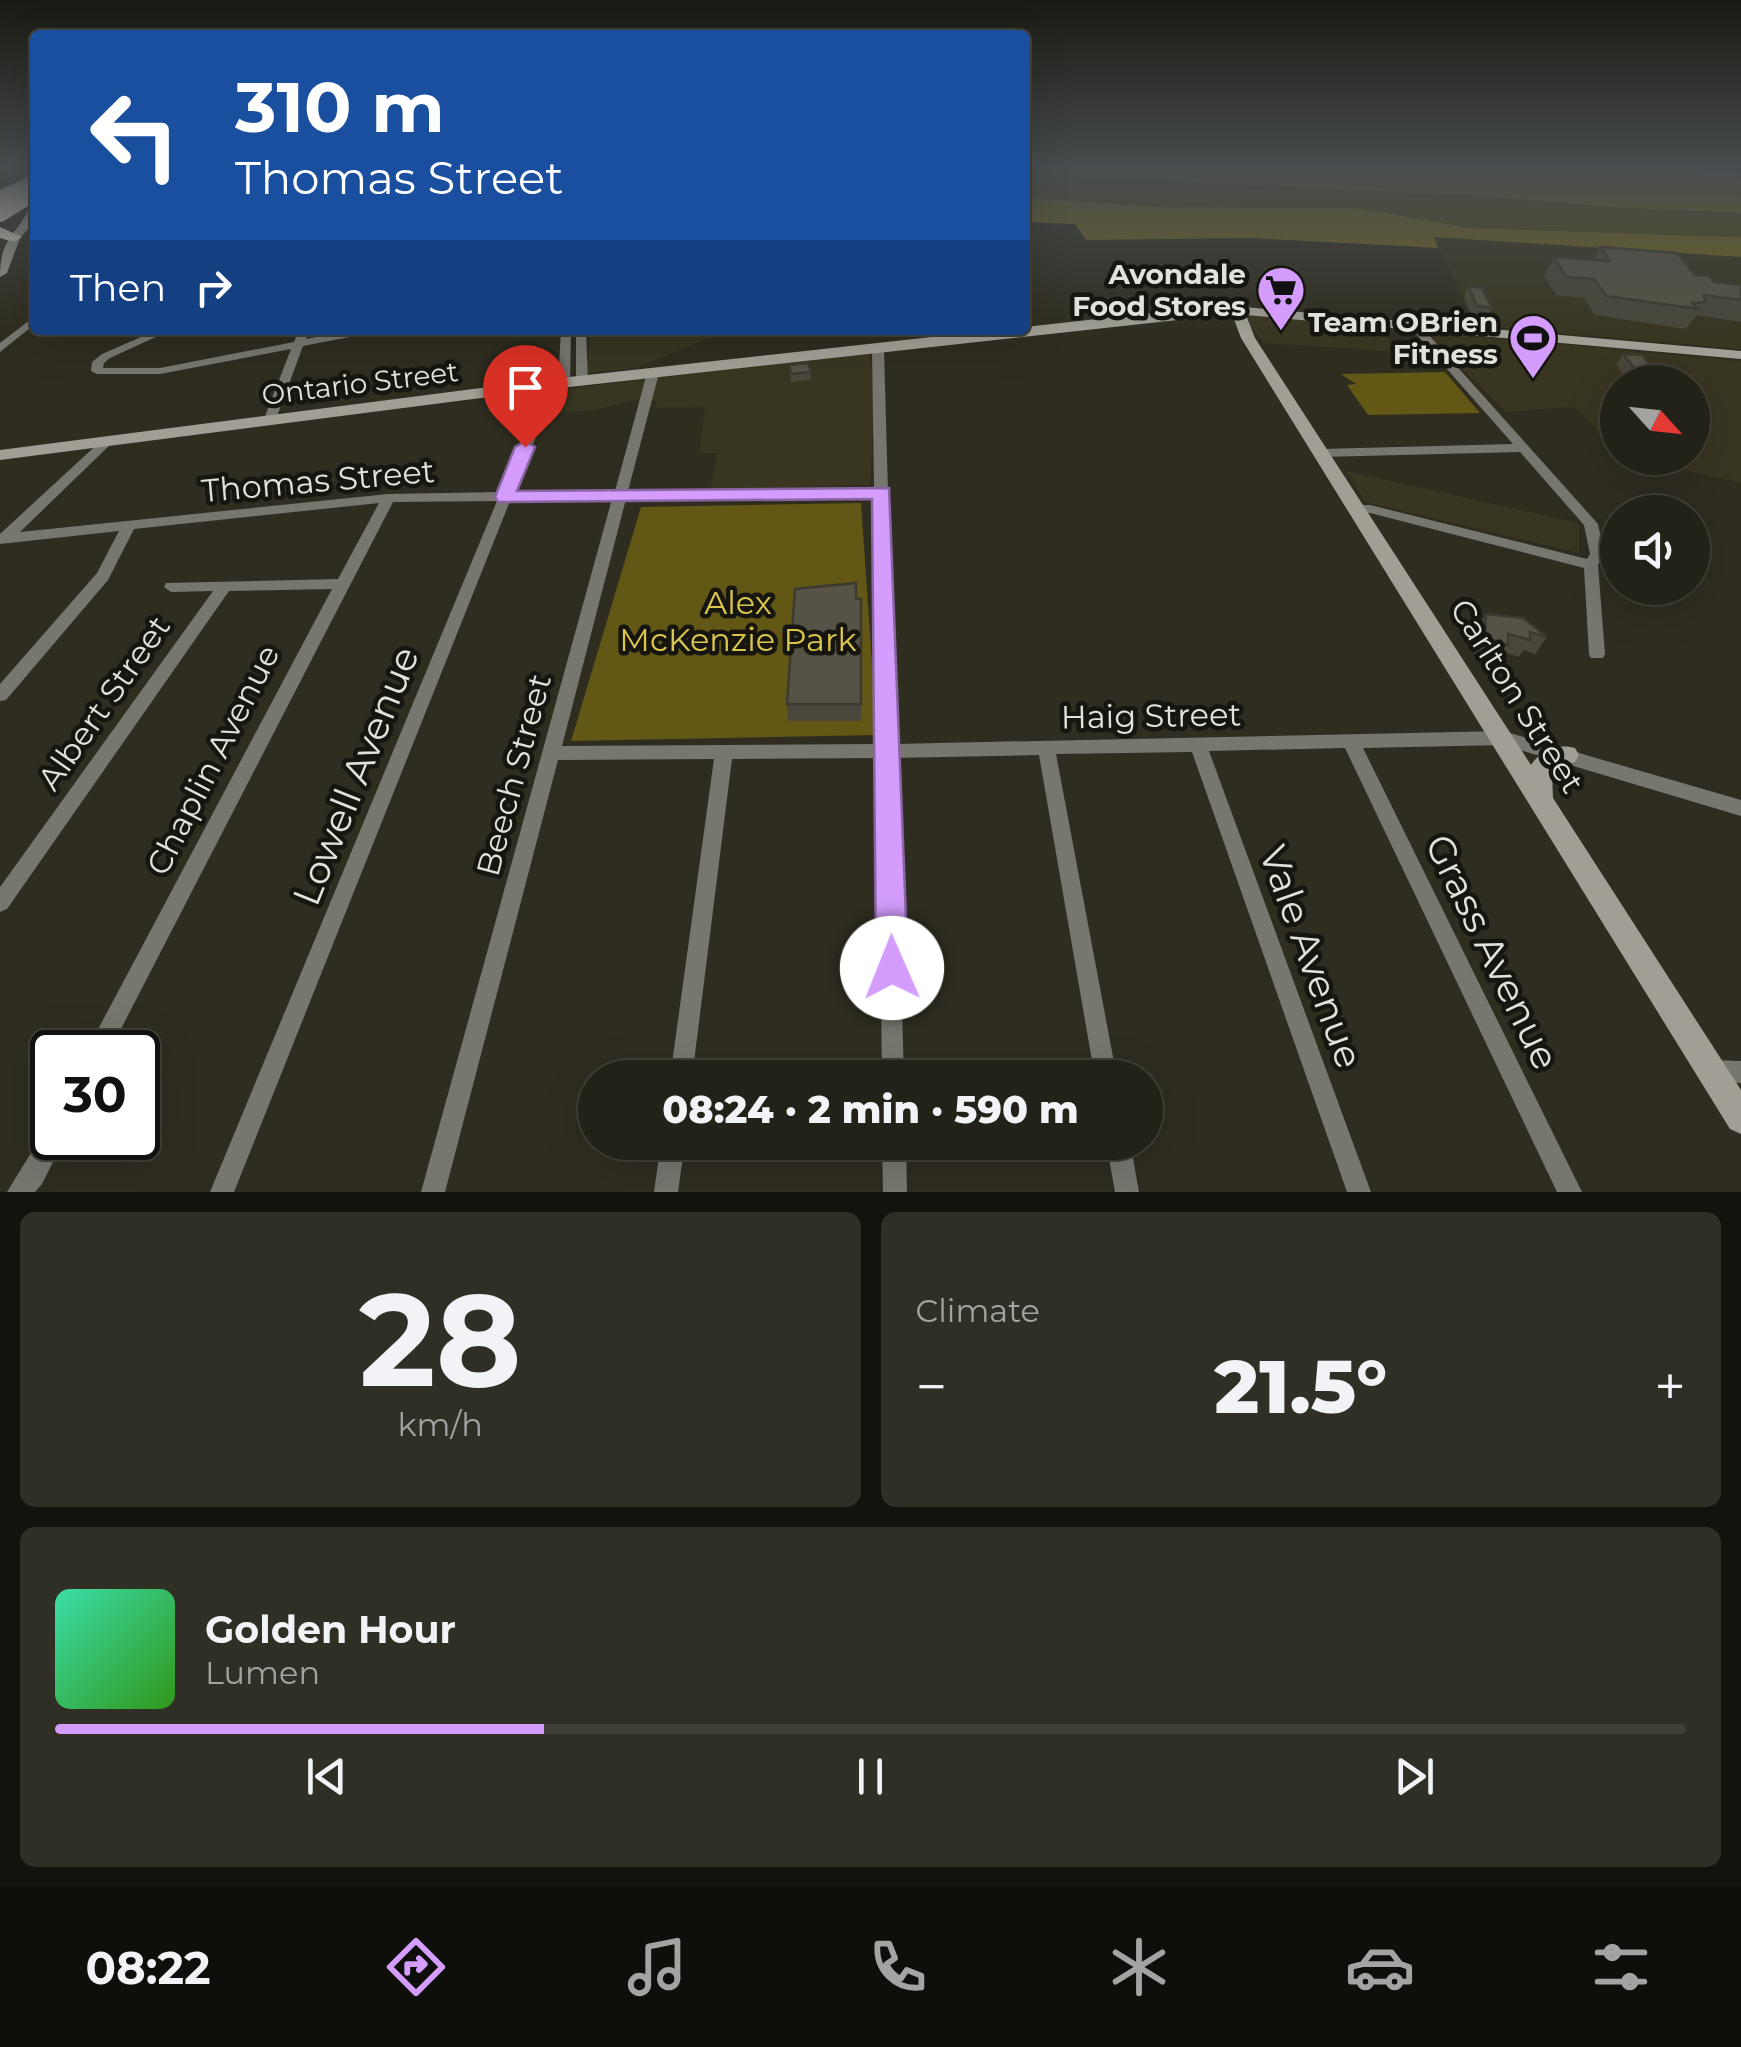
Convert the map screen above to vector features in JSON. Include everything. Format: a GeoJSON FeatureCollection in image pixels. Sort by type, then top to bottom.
{"type":"FeatureCollection","features":[{"type":"Feature","properties":{"kind":"main road"},"geometry":{"type":"LineString","coordinates":[[0,273],[11,238]]}},
{"type":"Feature","properties":{"kind":"main road","name":"Ontario Street"},"geometry":{"type":"LineString","coordinates":[[1030,330],[1237,310],[1741,355]]}},
{"type":"Feature","properties":{"kind":"main road","name":"Carlton Street"},"geometry":{"type":"LineString","coordinates":[[1237,310],[1248,338],[1546,806],[1726,1072],[1741,1118]]}},
{"type":"Feature","properties":{"kind":"main road"},"geometry":{"type":"LineString","coordinates":[[1186,312],[1226,323],[1248,338]]}},
{"type":"Feature","properties":{"kind":"main road","name":"Ontario Street"},"geometry":{"type":"LineString","coordinates":[[0,455],[557,383],[989,335]]}},
{"type":"Feature","properties":{"kind":"main road"},"geometry":{"type":"LineString","coordinates":[[1546,806],[1536,779],[1541,765],[1552,756],[1567,755]]}},
{"type":"Feature","properties":{"kind":"street"},"geometry":{"type":"LineString","coordinates":[[0,349],[30,323]]}},
{"type":"Feature","properties":{"kind":"street"},"geometry":{"type":"LineString","coordinates":[[1414,325],[1591,524],[1597,554],[1591,565],[1598,654]]}},
{"type":"Feature","properties":{"kind":"street"},"geometry":{"type":"LineString","coordinates":[[154,335],[106,356],[98,362],[96,371],[160,371],[302,336]]}},
{"type":"Feature","properties":{"kind":"street","name":"Lowell Avenue"},"geometry":{"type":"LineString","coordinates":[[222,1192],[505,497],[557,383],[565,335]]}},
{"type":"Feature","properties":{"kind":"street"},"geometry":{"type":"LineString","coordinates":[[581,335],[582,381]]}},
{"type":"Feature","properties":{"kind":"street"},"geometry":{"type":"LineString","coordinates":[[270,419],[302,336]]}},
{"type":"Feature","properties":{"kind":"street"},"geometry":{"type":"LineString","coordinates":[[878,348],[890,750],[894,1060]]}},
{"type":"Feature","properties":{"kind":"street","name":"Beech Street"},"geometry":{"type":"LineString","coordinates":[[433,1192],[653,373]]}},
{"type":"Feature","properties":{"kind":"street"},"geometry":{"type":"LineString","coordinates":[[2,539],[108,441]]}},
{"type":"Feature","properties":{"kind":"street"},"geometry":{"type":"LineString","coordinates":[[1321,453],[1524,448]]}},
{"type":"Feature","properties":{"kind":"street","name":"Thomas Street"},"geometry":{"type":"LineString","coordinates":[[2,539],[388,498],[882,492]]}},
{"type":"Feature","properties":{"kind":"street","name":"Chaplin Avenue"},"geometry":{"type":"LineString","coordinates":[[108,1030],[388,498]]}},
{"type":"Feature","properties":{"kind":"street"},"geometry":{"type":"LineString","coordinates":[[1356,509],[1370,509],[1591,565]]}},
{"type":"Feature","properties":{"kind":"street"},"geometry":{"type":"LineString","coordinates":[[0,695],[103,576],[129,525]]}},
{"type":"Feature","properties":{"kind":"street"},"geometry":{"type":"LineString","coordinates":[[170,588],[341,584]]}},
{"type":"Feature","properties":{"kind":"street","name":"Albert Street"},"geometry":{"type":"LineString","coordinates":[[0,903],[223,588]]}},
{"type":"Feature","properties":{"kind":"street","name":"Haig Street"},"geometry":{"type":"LineString","coordinates":[[551,753],[1503,738],[1741,808]]}},
{"type":"Feature","properties":{"kind":"street","name":"Grass Avenue"},"geometry":{"type":"LineString","coordinates":[[1351,742],[1570,1192]]}},
{"type":"Feature","properties":{"kind":"street","name":"Vale Avenue"},"geometry":{"type":"LineString","coordinates":[[1198,745],[1359,1192]]}},
{"type":"Feature","properties":{"kind":"street"},"geometry":{"type":"LineString","coordinates":[[1046,747],[1103,1060]]}},
{"type":"Feature","properties":{"kind":"street"},"geometry":{"type":"LineString","coordinates":[[683,1060],[724,752]]}},
{"type":"Feature","properties":{"kind":"street"},"geometry":{"type":"LineString","coordinates":[[20,1192],[42,1160]]}},
{"type":"Feature","properties":{"kind":"street"},"geometry":{"type":"LineString","coordinates":[[666,1192],[670,1160]]}},
{"type":"Feature","properties":{"kind":"street"},"geometry":{"type":"LineString","coordinates":[[894,1160],[895,1192]]}},
{"type":"Feature","properties":{"kind":"street"},"geometry":{"type":"LineString","coordinates":[[1121,1160],[1127,1192]]}},
{"type":"Feature","properties":{"kind":"shaded area"},"geometry":{"type":"Polygon","coordinates":[[[1041,223],[1441,223],[1472,228],[1741,237],[1741,257],[1434,237],[1438,248],[1250,238],[1086,240],[1075,224],[1041,223]]]}},
{"type":"Feature","properties":{"kind":"shaded area"},"geometry":{"type":"Polygon","coordinates":[[[1441,223],[1741,223],[1741,237],[1472,228],[1441,223]]]}},
{"type":"Feature","properties":{"kind":"shaded area"},"geometry":{"type":"Polygon","coordinates":[[[1433,237],[1741,257],[1741,349],[1476,326],[1433,237]]]}},
{"type":"Feature","properties":{"kind":"shaded area"},"geometry":{"type":"Polygon","coordinates":[[[1257,314],[1378,326],[1400,352],[1264,343],[1243,318],[1257,314]]]}},
{"type":"Feature","properties":{"kind":"shaded area"},"geometry":{"type":"Polygon","coordinates":[[[1425,332],[1741,361],[1741,483],[1705,475],[1710,475],[1710,365],[1600,365],[1600,434],[1574,407],[1506,412],[1425,332]]]}},
{"type":"Feature","properties":{"kind":"shaded area"},"geometry":{"type":"Polygon","coordinates":[[[590,335],[717,335],[636,368],[587,373],[590,335]]]}},
{"type":"Feature","properties":{"kind":"shaded area"},"geometry":{"type":"Polygon","coordinates":[[[870,352],[874,401],[870,485],[710,489],[718,453],[699,453],[705,407],[656,408],[656,400],[639,399],[595,410],[547,414],[557,390],[870,352]]]}},
{"type":"Feature","properties":{"kind":"shaded area"},"geometry":{"type":"Polygon","coordinates":[[[1346,471],[1579,523],[1579,553],[1366,502],[1346,471]]]}},
{"type":"Feature","properties":{"kind":"green space"},"geometry":{"type":"Polygon","coordinates":[[[1445,372],[1480,413],[1368,415],[1347,385],[1356,384],[1341,374],[1445,372]]]}},
{"type":"Feature","properties":{"kind":"green space","name":"Alex McKenzie Park"},"geometry":{"type":"Polygon","coordinates":[[[861,503],[877,735],[571,741],[641,507],[861,503]]]}},
{"type":"Feature","properties":{"kind":"building"},"geometry":{"type":"Polygon","coordinates":[[[1600,247],[1677,253],[1695,275],[1741,285],[1741,300],[1704,295],[1705,302],[1692,303],[1698,309],[1606,296],[1594,279],[1566,277],[1554,257],[1610,261],[1600,247]]]}},
{"type":"Feature","properties":{"kind":"building"},"geometry":{"type":"Polygon","coordinates":[[[1468,286],[1482,288],[1492,308],[1477,306],[1468,286]]]}},
{"type":"Feature","properties":{"kind":"building"},"geometry":{"type":"Polygon","coordinates":[[[1623,354],[1642,355],[1650,365],[1632,365],[1623,354]]]}},
{"type":"Feature","properties":{"kind":"building"},"geometry":{"type":"Polygon","coordinates":[[[808,363],[811,372],[791,374],[789,365],[808,363]]]}},
{"type":"Feature","properties":{"kind":"building"},"geometry":{"type":"Polygon","coordinates":[[[856,583],[856,599],[861,599],[861,704],[787,704],[795,589],[856,583]]]}},
{"type":"Feature","properties":{"kind":"building"},"geometry":{"type":"Polygon","coordinates":[[[1486,614],[1523,618],[1547,637],[1530,632],[1530,640],[1508,634],[1508,645],[1485,638],[1486,614]]]}},
{"type":"Feature","properties":{"kind":"place","name":"Avondale Food Stores"},"geometry":{"type":"Point","coordinates":[1281,332]}},
{"type":"Feature","properties":{"kind":"place","name":"Team OBrien Fitness"},"geometry":{"type":"Point","coordinates":[1533,380]}},
{"type":"Feature","properties":{"kind":"route"},"geometry":{"type":"LineString","coordinates":[[525,447],[505,497],[882,492],[892,968]]}}]}
